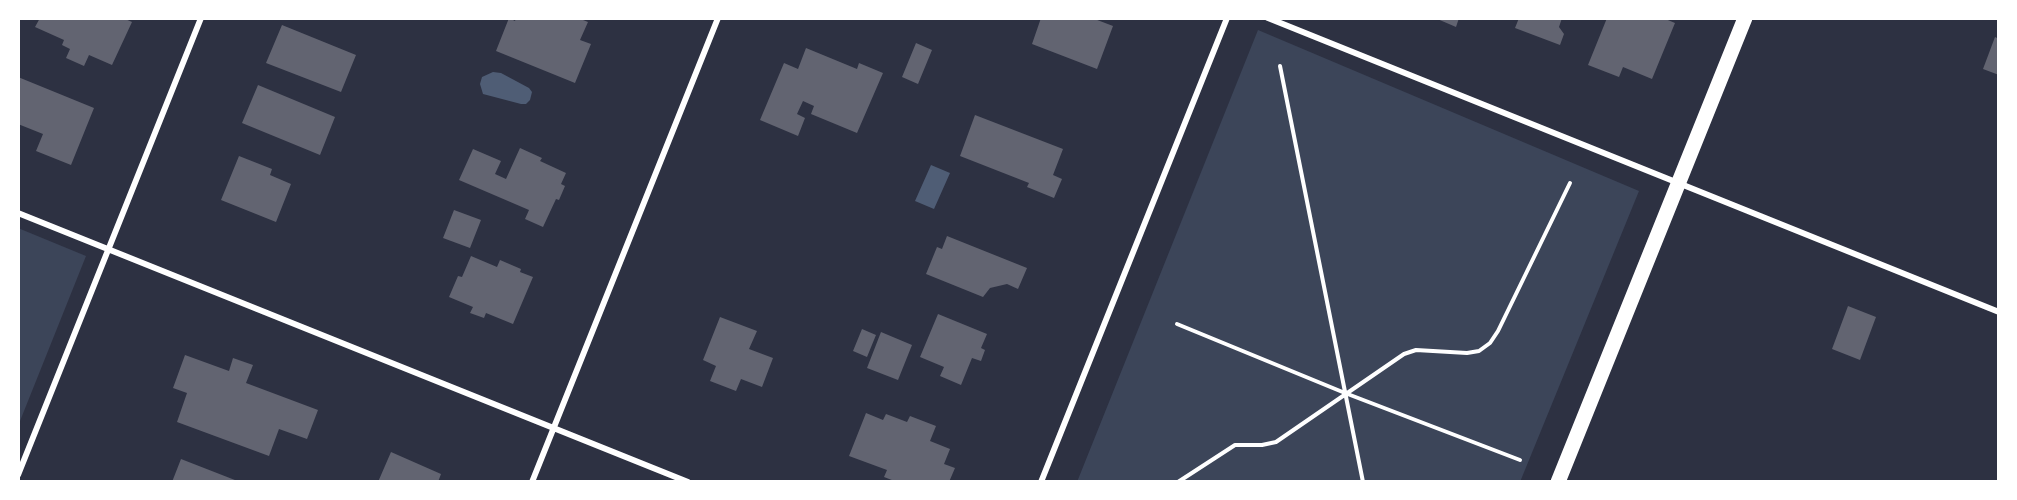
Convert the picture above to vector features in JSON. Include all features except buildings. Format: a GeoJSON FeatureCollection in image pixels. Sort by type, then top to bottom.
{"type":"FeatureCollection","features":[{"type":"Feature","properties":{"kind":"main road"},"geometry":{"type":"LineString","coordinates":[[1558,482],[1745,18]]}},
{"type":"Feature","properties":{"kind":"street"},"geometry":{"type":"LineString","coordinates":[[18,475],[201,18]]}},
{"type":"Feature","properties":{"kind":"street"},"geometry":{"type":"LineString","coordinates":[[531,482],[718,18]]}},
{"type":"Feature","properties":{"kind":"street"},"geometry":{"type":"LineString","coordinates":[[1041,482],[1227,18]]}},
{"type":"Feature","properties":{"kind":"street"},"geometry":{"type":"LineString","coordinates":[[1268,18],[1999,312]]}},
{"type":"Feature","properties":{"kind":"street"},"geometry":{"type":"LineString","coordinates":[[18,213],[688,482]]}},
{"type":"Feature","properties":{"kind":"path"},"geometry":{"type":"LineString","coordinates":[[1280,66],[1363,482]]}},
{"type":"Feature","properties":{"kind":"path"},"geometry":{"type":"LineString","coordinates":[[1178,482],[1235,446],[1276,442],[1404,354],[1416,350],[1467,353],[1479,351],[1490,343],[1570,183]]}},
{"type":"Feature","properties":{"kind":"path"},"geometry":{"type":"LineString","coordinates":[[1177,324],[1345,393],[1520,460]]}},
{"type":"Feature","properties":{"kind":"shaded area"},"geometry":{"type":"Polygon","coordinates":[[[1258,30],[1639,191],[1520,482],[1077,482],[1258,30]]]}},
{"type":"Feature","properties":{"kind":"shaded area"},"geometry":{"type":"Polygon","coordinates":[[[493,72],[501,73],[529,88],[532,92],[530,100],[526,104],[521,104],[483,94],[480,84],[482,77],[493,72]]]}},
{"type":"Feature","properties":{"kind":"shaded area"},"geometry":{"type":"Polygon","coordinates":[[[931,165],[950,173],[934,209],[915,201],[931,165]]]}},
{"type":"Feature","properties":{"kind":"shaded area"},"geometry":{"type":"Polygon","coordinates":[[[18,228],[86,256],[18,426],[18,228]]]}}]}
